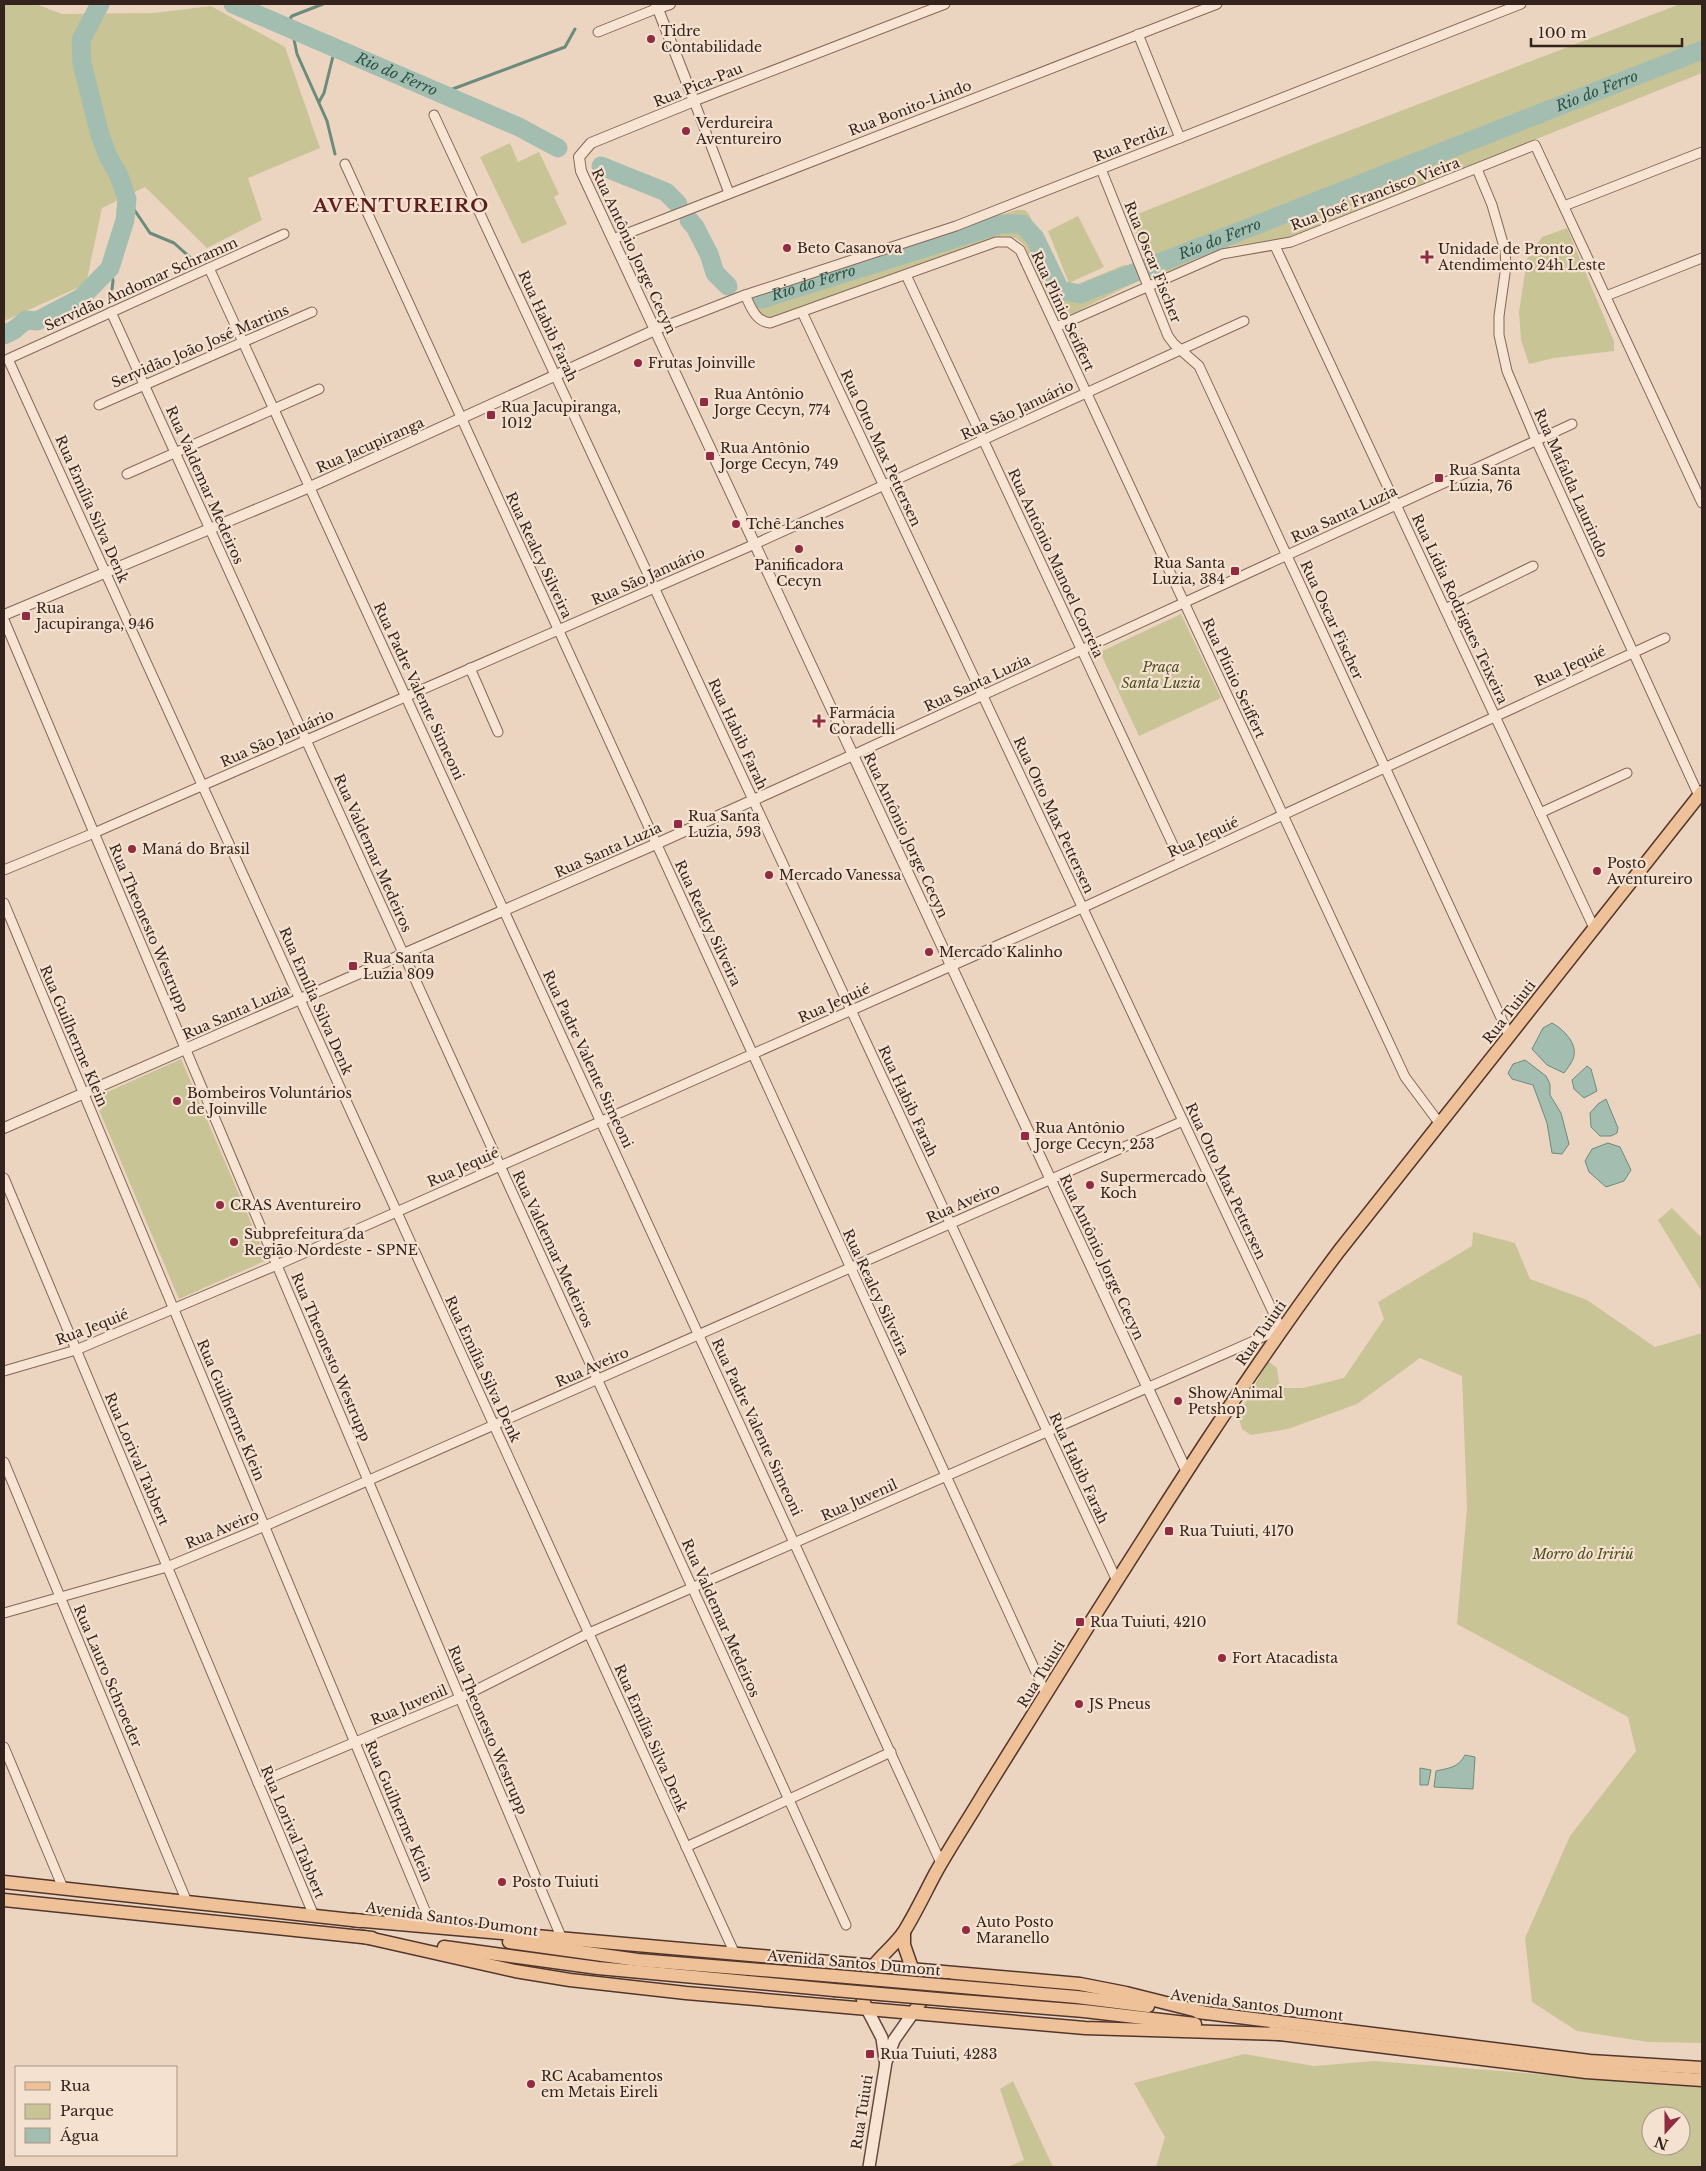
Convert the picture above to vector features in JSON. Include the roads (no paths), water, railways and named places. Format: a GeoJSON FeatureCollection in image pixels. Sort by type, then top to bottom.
{"type":"FeatureCollection","features":[{"type":"Feature","properties":{"kind":"main road","name":"Rua Tuiuti"},"geometry":{"type":"LineString","coordinates":[[886,2062],[882,2038],[862,1997],[863,1982],[873,1966],[904,1933],[942,1863],[1186,1470],[1281,1330],[1339,1251],[1701,794]]}},
{"type":"Feature","properties":{"kind":"main road","name":"Avenida Santos Dumont"},"geometry":{"type":"LineString","coordinates":[[9,1882],[353,1920],[638,1960],[1077,1997],[1590,2061],[1702,2068]]}},
{"type":"Feature","properties":{"kind":"main road"},"geometry":{"type":"LineString","coordinates":[[9,1882],[19,1885],[21,1894],[9,1901]]}},
{"type":"Feature","properties":{"kind":"main road","name":"Avenida Santos Dumont"},"geometry":{"type":"LineString","coordinates":[[9,1901],[364,1937],[598,1968],[1090,2012],[1586,2072],[1702,2080]]}},
{"type":"Feature","properties":{"kind":"main road"},"geometry":{"type":"LineString","coordinates":[[353,1920],[1080,1984],[1126,1993],[1206,2014]]}},
{"type":"Feature","properties":{"kind":"main road","name":"Rua Tuiuti"},"geometry":{"type":"LineString","coordinates":[[869,2167],[886,2062],[894,2040],[921,2001],[920,1986],[904,1945],[904,1933]]}},
{"type":"Feature","properties":{"kind":"main road"},"geometry":{"type":"LineString","coordinates":[[364,1937],[515,1971],[570,1980],[686,1993],[1085,2028],[1281,2034]]}},
{"type":"Feature","properties":{"kind":"main road"},"geometry":{"type":"LineString","coordinates":[[854,1965],[887,1950]]}},
{"type":"Feature","properties":{"kind":"street"},"geometry":{"type":"LineString","coordinates":[[598,32],[657,6],[670,4]]}},
{"type":"Feature","properties":{"kind":"street","name":"Rua Pica-Pau"},"geometry":{"type":"LineString","coordinates":[[579,157],[591,143],[945,4]]}},
{"type":"Feature","properties":{"kind":"street","name":"Rua Bonito-Lindo"},"geometry":{"type":"LineString","coordinates":[[613,238],[1216,4]]}},
{"type":"Feature","properties":{"kind":"street","name":"Rua Perdiz"},"geometry":{"type":"LineString","coordinates":[[745,295],[956,226],[1521,4]]}},
{"type":"Feature","properties":{"kind":"street"},"geometry":{"type":"LineString","coordinates":[[657,6],[729,193]]}},
{"type":"Feature","properties":{"kind":"street"},"geometry":{"type":"LineString","coordinates":[[1138,34],[1180,138]]}},
{"type":"Feature","properties":{"kind":"street","name":"Rua Habib Farah"},"geometry":{"type":"LineString","coordinates":[[434,115],[1117,1582]]}},
{"type":"Feature","properties":{"kind":"street","name":"Rua José Francisco Vieira"},"geometry":{"type":"LineString","coordinates":[[1056,327],[1222,254],[1291,242],[1536,145],[1564,206]]}},
{"type":"Feature","properties":{"kind":"street"},"geometry":{"type":"LineString","coordinates":[[1702,152],[1564,206],[1702,503]]}},
{"type":"Feature","properties":{"kind":"street","name":"Rua Antônio Jorge Cecyn"},"geometry":{"type":"LineString","coordinates":[[579,157],[581,171],[1186,1470]]}},
{"type":"Feature","properties":{"kind":"street","name":"Rua Realcy Silveira"},"geometry":{"type":"LineString","coordinates":[[345,164],[1046,1694]]}},
{"type":"Feature","properties":{"kind":"street","name":"Rua Oscar Fischer"},"geometry":{"type":"LineString","coordinates":[[1101,169],[1168,336],[1180,350],[1191,357],[1199,366],[1509,1035]]}},
{"type":"Feature","properties":{"kind":"street","name":"Rua Mafalda Laurindo"},"geometry":{"type":"LineString","coordinates":[[1477,169],[1492,205],[1506,250],[1506,266],[1499,316],[1499,335],[1507,370],[1536,440],[1633,652],[1701,794]]}},
{"type":"Feature","properties":{"kind":"street","name":"Servidão Andomar Schramm"},"geometry":{"type":"LineString","coordinates":[[8,359],[284,234]]}},
{"type":"Feature","properties":{"kind":"street","name":"Rua Plínio Seiffert"},"geometry":{"type":"LineString","coordinates":[[906,275],[996,242],[1009,242],[1020,250],[1405,1076],[1440,1124]]}},
{"type":"Feature","properties":{"kind":"street","name":"Rua Lídia Rodrigues Teixeira"},"geometry":{"type":"LineString","coordinates":[[1275,246],[1594,928]]}},
{"type":"Feature","properties":{"kind":"street"},"geometry":{"type":"LineString","coordinates":[[1606,296],[1702,258]]}},
{"type":"Feature","properties":{"kind":"street","name":"Rua Padre Valente Simeoni"},"geometry":{"type":"LineString","coordinates":[[209,268],[942,1863]]}},
{"type":"Feature","properties":{"kind":"street"},"geometry":{"type":"LineString","coordinates":[[745,295],[755,316],[765,322],[776,321],[906,275]]}},
{"type":"Feature","properties":{"kind":"street","name":"Rua Antônio Manoel Correia"},"geometry":{"type":"LineString","coordinates":[[906,275],[1181,862]]}},
{"type":"Feature","properties":{"kind":"street","name":"Rua Jacupiranga"},"geometry":{"type":"LineString","coordinates":[[4,616],[310,487],[655,330],[745,295]]}},
{"type":"Feature","properties":{"kind":"street","name":"Rua Valdemar Medeiros"},"geometry":{"type":"LineString","coordinates":[[111,312],[846,1925]]}},
{"type":"Feature","properties":{"kind":"street","name":"Servidão João José Martins"},"geometry":{"type":"LineString","coordinates":[[99,405],[312,312]]}},
{"type":"Feature","properties":{"kind":"street","name":"Rua Otto Max Pettersen"},"geometry":{"type":"LineString","coordinates":[[802,312],[1281,1330]]}},
{"type":"Feature","properties":{"kind":"street","name":"Rua São Januário"},"geometry":{"type":"LineString","coordinates":[[4,870],[94,833],[755,544],[1244,321]]}},
{"type":"Feature","properties":{"kind":"street","name":"Rua Emília Silva Denk"},"geometry":{"type":"LineString","coordinates":[[8,359],[735,1954]]}},
{"type":"Feature","properties":{"kind":"street"},"geometry":{"type":"LineString","coordinates":[[127,474],[319,389]]}},
{"type":"Feature","properties":{"kind":"street","name":"Rua Santa Luzia"},"geometry":{"type":"LineString","coordinates":[[4,1128],[656,844],[983,696],[1572,424]]}},
{"type":"Feature","properties":{"kind":"street"},"geometry":{"type":"LineString","coordinates":[[1445,609],[1533,566]]}},
{"type":"Feature","properties":{"kind":"street","name":"Rua Theonesto Westrupp"},"geometry":{"type":"LineString","coordinates":[[4,620],[562,1939]]}},
{"type":"Feature","properties":{"kind":"street","name":"Rua Jequié"},"geometry":{"type":"LineString","coordinates":[[4,1371],[76,1350],[277,1265],[1082,908],[1665,638]]}},
{"type":"Feature","properties":{"kind":"street"},"geometry":{"type":"LineString","coordinates":[[470,668],[498,732]]}},
{"type":"Feature","properties":{"kind":"street"},"geometry":{"type":"LineString","coordinates":[[1540,813],[1627,773]]}},
{"type":"Feature","properties":{"kind":"street","name":"Rua Guilherme Klein"},"geometry":{"type":"LineString","coordinates":[[4,903],[432,1927]]}},
{"type":"Feature","properties":{"kind":"street","name":"Rua Aveiro"},"geometry":{"type":"LineString","coordinates":[[4,1613],[167,1566],[265,1526],[1183,1121]]}},
{"type":"Feature","properties":{"kind":"street","name":"Rua Lorival Tabbert"},"geometry":{"type":"LineString","coordinates":[[4,1178],[314,1916]]}},
{"type":"Feature","properties":{"kind":"street","name":"Rua Juvenil"},"geometry":{"type":"LineString","coordinates":[[258,1783],[460,1698],[589,1633],[1281,1330]]}},
{"type":"Feature","properties":{"kind":"street","name":"Rua Lauro Schroeder"},"geometry":{"type":"LineString","coordinates":[[4,1462],[187,1902]]}},
{"type":"Feature","properties":{"kind":"street"},"geometry":{"type":"LineString","coordinates":[[4,1747],[63,1888]]}},
{"type":"Feature","properties":{"kind":"street"},"geometry":{"type":"LineString","coordinates":[[686,1847],[891,1752]]}},
{"type":"Feature","properties":{"kind":"water"},"geometry":{"type":"Polygon","coordinates":[[[1552,1023],[1565,1033],[1574,1048],[1573,1059],[1564,1073],[1547,1065],[1532,1049],[1543,1028],[1552,1023]]]}},
{"type":"Feature","properties":{"kind":"water"},"geometry":{"type":"Polygon","coordinates":[[[1525,1060],[1546,1076],[1550,1084],[1550,1095],[1561,1113],[1569,1144],[1562,1154],[1552,1153],[1547,1123],[1533,1085],[1512,1079],[1508,1073],[1513,1064],[1525,1060]]]}},
{"type":"Feature","properties":{"kind":"water"},"geometry":{"type":"Polygon","coordinates":[[[1587,1066],[1591,1069],[1597,1091],[1584,1098],[1574,1089],[1572,1080],[1587,1066]]]}},
{"type":"Feature","properties":{"kind":"water"},"geometry":{"type":"Polygon","coordinates":[[[1606,1099],[1618,1128],[1617,1133],[1611,1136],[1600,1136],[1591,1127],[1590,1113],[1598,1104],[1606,1099]]]}},
{"type":"Feature","properties":{"kind":"water"},"geometry":{"type":"Polygon","coordinates":[[[1608,1143],[1620,1147],[1631,1170],[1624,1181],[1606,1187],[1589,1172],[1585,1161],[1592,1149],[1608,1143]]]}},
{"type":"Feature","properties":{"kind":"water"},"geometry":{"type":"Polygon","coordinates":[[[1465,1755],[1475,1757],[1473,1789],[1434,1787],[1436,1771],[1456,1765],[1465,1755]]]}},
{"type":"Feature","properties":{"kind":"water"},"geometry":{"type":"Polygon","coordinates":[[[1420,1768],[1431,1770],[1428,1785],[1420,1785],[1420,1768]]]}},
{"type":"Feature","properties":{"kind":"waterway"},"geometry":{"type":"LineString","coordinates":[[4,335],[14,330],[26,320],[37,321],[81,298],[110,268],[125,220],[127,199],[119,176],[108,156],[100,135],[82,63],[81,40],[100,4]]}},
{"type":"Feature","properties":{"kind":"waterway","name":"Rio do Ferro"},"geometry":{"type":"LineString","coordinates":[[233,4],[519,127],[558,148]]}},
{"type":"Feature","properties":{"kind":"waterway"},"geometry":{"type":"LineString","coordinates":[[284,27],[292,16],[323,4]]}},
{"type":"Feature","properties":{"kind":"waterway"},"geometry":{"type":"LineString","coordinates":[[442,93],[565,47],[575,29]]}},
{"type":"Feature","properties":{"kind":"waterway"},"geometry":{"type":"LineString","coordinates":[[292,30],[297,54],[327,121],[335,154]]}},
{"type":"Feature","properties":{"kind":"waterway"},"geometry":{"type":"LineString","coordinates":[[319,102],[324,93],[335,48]]}},
{"type":"Feature","properties":{"kind":"waterway","name":"Rio do Ferro"},"geometry":{"type":"LineString","coordinates":[[762,299],[1001,224],[1022,224],[1035,238],[1060,290],[1080,294],[1702,50]]}},
{"type":"Feature","properties":{"kind":"waterway","name":"Rio do Ferro"},"geometry":{"type":"LineString","coordinates":[[601,166],[666,192],[678,204]]}},
{"type":"Feature","properties":{"kind":"waterway"},"geometry":{"type":"LineString","coordinates":[[127,199],[150,233],[174,243],[193,260]]}},
{"type":"Feature","properties":{"kind":"waterway","name":"Rio do Ferro"},"geometry":{"type":"LineString","coordinates":[[689,220],[695,227],[709,254],[715,273],[728,286]]}},
{"type":"Feature","properties":{"kind":"waterway"},"geometry":{"type":"LineString","coordinates":[[110,268],[113,281],[112,289]]}},
{"type":"Feature","properties":{"kind":"place","name":"Tidre Contabilidade"},"geometry":{"type":"Point","coordinates":[651,39]}},
{"type":"Feature","properties":{"kind":"place","name":"Verdureira Aventureiro"},"geometry":{"type":"Point","coordinates":[686,131]}},
{"type":"Feature","properties":{"kind":"place","name":"Beto Casanova"},"geometry":{"type":"Point","coordinates":[787,248]}},
{"type":"Feature","properties":{"kind":"place","name":"Unidade de Pronto Atendimento 24h Leste"},"geometry":{"type":"Point","coordinates":[1427,257]}},
{"type":"Feature","properties":{"kind":"place","name":"Frutas Joinville"},"geometry":{"type":"Point","coordinates":[638,363]}},
{"type":"Feature","properties":{"kind":"place","name":"Rua Antônio Jorge Cecyn, 774"},"geometry":{"type":"Point","coordinates":[704,402]}},
{"type":"Feature","properties":{"kind":"place","name":"Rua Jacupiranga, 1012"},"geometry":{"type":"Point","coordinates":[491,415]}},
{"type":"Feature","properties":{"kind":"place","name":"Rua Antônio Jorge Cecyn, 749"},"geometry":{"type":"Point","coordinates":[710,456]}},
{"type":"Feature","properties":{"kind":"place","name":"Rua Santa Luzia, 76"},"geometry":{"type":"Point","coordinates":[1439,478]}},
{"type":"Feature","properties":{"kind":"place","name":"Tchê Lanches"},"geometry":{"type":"Point","coordinates":[736,524]}},
{"type":"Feature","properties":{"kind":"place","name":"Panificadora Cecyn"},"geometry":{"type":"Point","coordinates":[799,549]}},
{"type":"Feature","properties":{"kind":"place","name":"Rua Santa Luzia, 384"},"geometry":{"type":"Point","coordinates":[1235,571]}},
{"type":"Feature","properties":{"kind":"place","name":"Rua Jacupiranga, 946"},"geometry":{"type":"Point","coordinates":[26,616]}},
{"type":"Feature","properties":{"kind":"place","name":"Farmácia Coradelli"},"geometry":{"type":"Point","coordinates":[819,721]}},
{"type":"Feature","properties":{"kind":"place","name":"Rua Santa Luzia, 593"},"geometry":{"type":"Point","coordinates":[678,824]}},
{"type":"Feature","properties":{"kind":"place","name":"Maná do Brasil"},"geometry":{"type":"Point","coordinates":[132,849]}},
{"type":"Feature","properties":{"kind":"place","name":"Posto Aventureiro"},"geometry":{"type":"Point","coordinates":[1597,871]}},
{"type":"Feature","properties":{"kind":"place","name":"Mercado Vanessa"},"geometry":{"type":"Point","coordinates":[769,875]}},
{"type":"Feature","properties":{"kind":"place","name":"Mercado Kalinho"},"geometry":{"type":"Point","coordinates":[929,952]}},
{"type":"Feature","properties":{"kind":"place","name":"Rua Santa Luzia 809"},"geometry":{"type":"Point","coordinates":[353,966]}},
{"type":"Feature","properties":{"kind":"place","name":"Bombeiros Voluntários de Joinville"},"geometry":{"type":"Point","coordinates":[177,1101]}},
{"type":"Feature","properties":{"kind":"place","name":"Rua Antônio Jorge Cecyn, 253"},"geometry":{"type":"Point","coordinates":[1025,1136]}},
{"type":"Feature","properties":{"kind":"place","name":"Supermercado Koch"},"geometry":{"type":"Point","coordinates":[1090,1185]}},
{"type":"Feature","properties":{"kind":"place","name":"CRAS Aventureiro"},"geometry":{"type":"Point","coordinates":[220,1205]}},
{"type":"Feature","properties":{"kind":"place","name":"Subprefeitura da Região Nordeste - SPNE"},"geometry":{"type":"Point","coordinates":[234,1242]}},
{"type":"Feature","properties":{"kind":"place","name":"Show Animal Petshop"},"geometry":{"type":"Point","coordinates":[1178,1401]}},
{"type":"Feature","properties":{"kind":"place","name":"Rua Tuiuti, 4170"},"geometry":{"type":"Point","coordinates":[1169,1531]}},
{"type":"Feature","properties":{"kind":"place","name":"Rua Tuiuti, 4210"},"geometry":{"type":"Point","coordinates":[1080,1622]}},
{"type":"Feature","properties":{"kind":"place","name":"Fort Atacadista"},"geometry":{"type":"Point","coordinates":[1222,1658]}},
{"type":"Feature","properties":{"kind":"place","name":"JS Pneus"},"geometry":{"type":"Point","coordinates":[1079,1704]}},
{"type":"Feature","properties":{"kind":"place","name":"Posto Tuiuti"},"geometry":{"type":"Point","coordinates":[502,1882]}},
{"type":"Feature","properties":{"kind":"place","name":"Auto Posto Maranello"},"geometry":{"type":"Point","coordinates":[966,1930]}},
{"type":"Feature","properties":{"kind":"place","name":"Rua Tuiuti, 4283"},"geometry":{"type":"Point","coordinates":[870,2054]}},
{"type":"Feature","properties":{"kind":"place","name":"RC Acabamentos em Metais Eireli"},"geometry":{"type":"Point","coordinates":[531,2084]}},
{"type":"Feature","properties":{"kind":"district","name":"AVENTUREIRO"},"geometry":{"type":"Point","coordinates":[401,205]}},
{"type":"Feature","properties":{"kind":"park label","name":"Praça Santa Luzia"},"geometry":{"type":"Point","coordinates":[1161,676]}},
{"type":"Feature","properties":{"kind":"park label","name":"Morro do Iririú"},"geometry":{"type":"Point","coordinates":[1583,1554]}}]}
